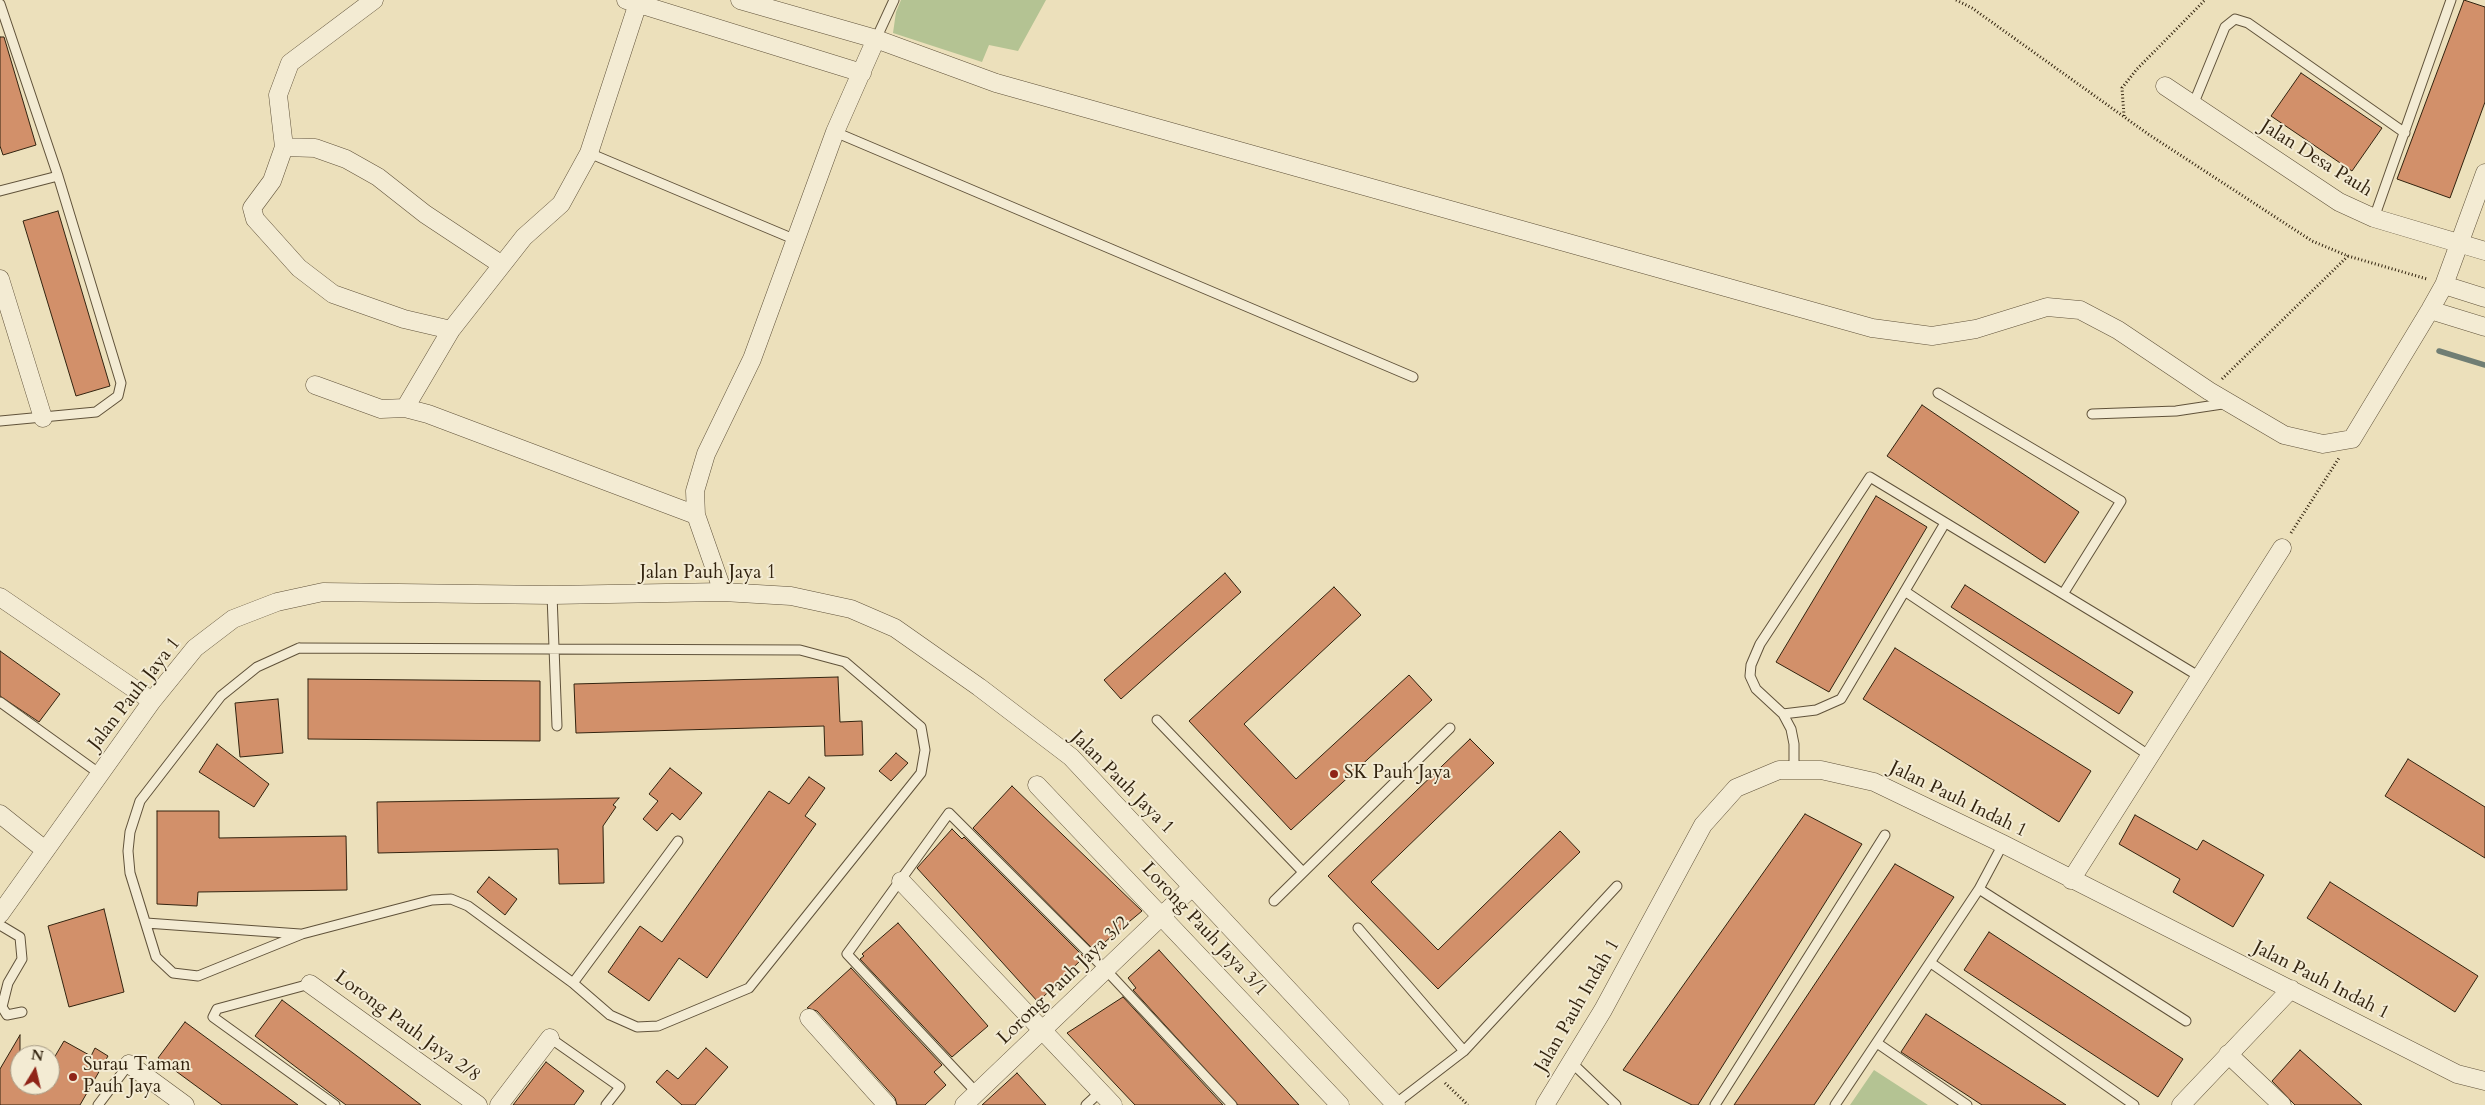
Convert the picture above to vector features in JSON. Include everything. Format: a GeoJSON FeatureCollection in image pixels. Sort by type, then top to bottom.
{"type":"FeatureCollection","features":[{"type":"Feature","properties":{"kind":"street"},"geometry":{"type":"LineString","coordinates":[[374,0],[290,63],[278,95],[284,147],[272,181],[252,208],[255,219],[299,268],[333,294],[404,318],[451,330]]}},
{"type":"Feature","properties":{"kind":"street"},"geometry":{"type":"LineString","coordinates":[[740,0],[876,39],[996,82],[1872,328],[1932,336],[1976,330],[2047,307],[2080,310],[2118,330],[2209,391],[2284,435],[2324,444],[2352,439],[2430,310],[2444,286],[2485,173]]}},
{"type":"Feature","properties":{"kind":"street"},"geometry":{"type":"LineString","coordinates":[[405,408],[451,330],[524,237],[561,204],[589,153],[635,1],[862,73]]}},
{"type":"Feature","properties":{"kind":"street"},"geometry":{"type":"LineString","coordinates":[[723,592],[696,515],[696,491],[706,454],[752,359],[835,132],[876,39]]}},
{"type":"Feature","properties":{"kind":"street","name":"Jalan Desa Pauh"},"geometry":{"type":"LineString","coordinates":[[2165,86],[2339,202],[2374,218],[2485,251]]}},
{"type":"Feature","properties":{"kind":"street"},"geometry":{"type":"LineString","coordinates":[[284,147],[315,148],[346,159],[378,177],[424,214],[502,265]]}},
{"type":"Feature","properties":{"kind":"street"},"geometry":{"type":"LineString","coordinates":[[0,279],[43,418]]}},
{"type":"Feature","properties":{"kind":"street"},"geometry":{"type":"LineString","coordinates":[[2444,286],[2485,298]]}},
{"type":"Feature","properties":{"kind":"street"},"geometry":{"type":"LineString","coordinates":[[2430,310],[2485,327]]}},
{"type":"Feature","properties":{"kind":"street"},"geometry":{"type":"LineString","coordinates":[[315,385],[381,409],[405,408],[428,414],[696,515]]}},
{"type":"Feature","properties":{"kind":"street"},"geometry":{"type":"LineString","coordinates":[[2071,880],[2282,548]]}},
{"type":"Feature","properties":{"kind":"street","name":"Jalan Pauh Jaya 1"},"geometry":{"type":"LineString","coordinates":[[0,914],[152,701],[195,648],[233,619],[277,602],[323,592],[552,595],[723,592],[791,596],[852,609],[895,628],[979,687],[1071,757],[1396,1104]]}},
{"type":"Feature","properties":{"kind":"street"},"geometry":{"type":"LineString","coordinates":[[0,596],[152,701]]}},
{"type":"Feature","properties":{"kind":"street","name":"Jalan Pauh Indah 1"},"geometry":{"type":"LineString","coordinates":[[1545,1105],[1572,1063],[1703,825],[1736,788],[1779,770],[1821,770],[1874,782],[2003,844],[2457,1074],[2485,1081]]}},
{"type":"Feature","properties":{"kind":"street","name":"Lorong Pauh Jaya 3/1"},"geometry":{"type":"LineString","coordinates":[[1037,785],[1340,1105]]}},
{"type":"Feature","properties":{"kind":"street"},"geometry":{"type":"LineString","coordinates":[[0,814],[45,850]]}},
{"type":"Feature","properties":{"kind":"street"},"geometry":{"type":"LineString","coordinates":[[901,881],[1112,1105]]}},
{"type":"Feature","properties":{"kind":"street","name":"Lorong Pauh Jaya 3/2"},"geometry":{"type":"LineString","coordinates":[[970,1099],[1192,887]]}},
{"type":"Feature","properties":{"kind":"street","name":"Lorong Pauh Jaya 2/8"},"geometry":{"type":"LineString","coordinates":[[310,984],[478,1105]]}},
{"type":"Feature","properties":{"kind":"street"},"geometry":{"type":"LineString","coordinates":[[2181,1105],[2291,989]]}},
{"type":"Feature","properties":{"kind":"street"},"geometry":{"type":"LineString","coordinates":[[809,1018],[887,1105]]}},
{"type":"Feature","properties":{"kind":"street"},"geometry":{"type":"LineString","coordinates":[[499,1105],[550,1038]]}},
{"type":"Feature","properties":{"kind":"street"},"geometry":{"type":"LineString","coordinates":[[2228,1054],[2282,1105]]}},
{"type":"Feature","properties":{"kind":"street"},"geometry":{"type":"LineString","coordinates":[[130,1064],[185,1105]]}},
{"type":"Feature","properties":{"kind":"lane"},"geometry":{"type":"LineString","coordinates":[[876,39],[894,0]]}},
{"type":"Feature","properties":{"kind":"lane"},"geometry":{"type":"LineString","coordinates":[[2374,218],[2452,0]]}},
{"type":"Feature","properties":{"kind":"lane"},"geometry":{"type":"LineString","coordinates":[[0,4],[58,176],[121,383],[118,396],[96,412],[0,421]]}},
{"type":"Feature","properties":{"kind":"lane"},"geometry":{"type":"LineString","coordinates":[[2193,105],[2224,27],[2235,20],[2248,23],[2404,133]]}},
{"type":"Feature","properties":{"kind":"lane"},"geometry":{"type":"LineString","coordinates":[[835,132],[1413,377]]}},
{"type":"Feature","properties":{"kind":"lane"},"geometry":{"type":"LineString","coordinates":[[589,153],[796,240]]}},
{"type":"Feature","properties":{"kind":"lane"},"geometry":{"type":"LineString","coordinates":[[0,191],[58,176]]}},
{"type":"Feature","properties":{"kind":"lane"},"geometry":{"type":"LineString","coordinates":[[1938,393],[2121,501],[2063,594]]}},
{"type":"Feature","properties":{"kind":"lane"},"geometry":{"type":"LineString","coordinates":[[2092,414],[2176,411],[2229,403]]}},
{"type":"Feature","properties":{"kind":"lane"},"geometry":{"type":"LineString","coordinates":[[1794,770],[1794,744],[1791,729],[1783,714],[1756,689],[1750,676],[1751,665],[1760,644],[1870,477],[2200,678]]}},
{"type":"Feature","properties":{"kind":"lane"},"geometry":{"type":"LineString","coordinates":[[1783,714],[1816,710],[1841,699],[1906,592],[1945,523]]}},
{"type":"Feature","properties":{"kind":"lane"},"geometry":{"type":"LineString","coordinates":[[1906,592],[2150,756]]}},
{"type":"Feature","properties":{"kind":"lane"},"geometry":{"type":"LineString","coordinates":[[552,595],[557,726]]}},
{"type":"Feature","properties":{"kind":"lane"},"geometry":{"type":"LineString","coordinates":[[298,648],[554,650],[800,650],[845,662],[921,727],[925,750],[922,773],[749,988],[658,1026],[637,1027],[610,1014],[468,906],[451,900],[432,900],[302,934],[198,976],[174,973],[156,957],[130,873],[128,851],[130,832],[140,801],[221,696],[257,667],[298,648]]}},
{"type":"Feature","properties":{"kind":"lane"},"geometry":{"type":"LineString","coordinates":[[0,702],[100,774]]}},
{"type":"Feature","properties":{"kind":"lane"},"geometry":{"type":"LineString","coordinates":[[1157,720],[1303,872]]}},
{"type":"Feature","properties":{"kind":"lane"},"geometry":{"type":"LineString","coordinates":[[1274,901],[1450,728]]}},
{"type":"Feature","properties":{"kind":"lane"},"geometry":{"type":"LineString","coordinates":[[970,1099],[847,954],[949,813],[1106,970],[1232,1105]]}},
{"type":"Feature","properties":{"kind":"lane"},"geometry":{"type":"LineString","coordinates":[[1715,1105],[1885,836]]}},
{"type":"Feature","properties":{"kind":"lane"},"geometry":{"type":"LineString","coordinates":[[573,984],[678,841]]}},
{"type":"Feature","properties":{"kind":"lane"},"geometry":{"type":"LineString","coordinates":[[1834,1105],[1979,889],[2003,844]]}},
{"type":"Feature","properties":{"kind":"lane"},"geometry":{"type":"LineString","coordinates":[[1396,1104],[1464,1051],[1617,886]]}},
{"type":"Feature","properties":{"kind":"lane"},"geometry":{"type":"LineString","coordinates":[[1979,889],[2186,1022]]}},
{"type":"Feature","properties":{"kind":"lane"},"geometry":{"type":"LineString","coordinates":[[146,923],[302,934]]}},
{"type":"Feature","properties":{"kind":"lane"},"geometry":{"type":"LineString","coordinates":[[0,924],[20,937],[22,959],[8,983],[2,1007],[7,1015],[22,1012]]}},
{"type":"Feature","properties":{"kind":"lane"},"geometry":{"type":"LineString","coordinates":[[1358,928],[1464,1051]]}},
{"type":"Feature","properties":{"kind":"lane"},"geometry":{"type":"LineString","coordinates":[[1931,963],[2134,1105]]}},
{"type":"Feature","properties":{"kind":"lane"},"geometry":{"type":"LineString","coordinates":[[310,984],[217,1009],[213,1017],[335,1105]]}},
{"type":"Feature","properties":{"kind":"lane"},"geometry":{"type":"LineString","coordinates":[[550,1038],[620,1087],[606,1105]]}},
{"type":"Feature","properties":{"kind":"lane"},"geometry":{"type":"LineString","coordinates":[[1877,1043],[1967,1105]]}},
{"type":"Feature","properties":{"kind":"lane"},"geometry":{"type":"LineString","coordinates":[[1572,1063],[1616,1105]]}},
{"type":"Feature","properties":{"kind":"lane"},"geometry":{"type":"LineString","coordinates":[[98,1105],[130,1064]]}},
{"type":"Feature","properties":{"kind":"lane"},"geometry":{"type":"LineString","coordinates":[[1086,1105],[1100,1092]]}},
{"type":"Feature","properties":{"kind":"path"},"geometry":{"type":"LineString","coordinates":[[1956,0],[1972,8],[2124,117],[2279,222],[2312,241],[2348,256],[2415,274],[2444,286]]}},
{"type":"Feature","properties":{"kind":"path"},"geometry":{"type":"LineString","coordinates":[[2124,117],[2122,88],[2137,69],[2205,0]]}},
{"type":"Feature","properties":{"kind":"path"},"geometry":{"type":"LineString","coordinates":[[2209,391],[2348,256]]}},
{"type":"Feature","properties":{"kind":"path"},"geometry":{"type":"LineString","coordinates":[[2282,548],[2352,439]]}},
{"type":"Feature","properties":{"kind":"path"},"geometry":{"type":"LineString","coordinates":[[1436,1074],[1468,1105]]}},
{"type":"Feature","properties":{"kind":"green space"},"geometry":{"type":"Polygon","coordinates":[[[901,0],[1046,0],[1018,51],[989,45],[982,62],[893,33],[896,12],[901,0]]]}},
{"type":"Feature","properties":{"kind":"green space"},"geometry":{"type":"Polygon","coordinates":[[[1874,1070],[1928,1105],[1850,1105],[1874,1070]]]}},
{"type":"Feature","properties":{"kind":"building"},"geometry":{"type":"Polygon","coordinates":[[[2464,0],[2485,7],[2485,102],[2450,198],[2397,179],[2464,0]]]}},
{"type":"Feature","properties":{"kind":"building"},"geometry":{"type":"Polygon","coordinates":[[[0,37],[4,37],[36,145],[3,155],[0,146],[0,37]]]}},
{"type":"Feature","properties":{"kind":"building"},"geometry":{"type":"Polygon","coordinates":[[[2301,73],[2382,128],[2352,171],[2271,116],[2301,73]]]}},
{"type":"Feature","properties":{"kind":"building"},"geometry":{"type":"Polygon","coordinates":[[[58,211],[110,386],[76,396],[23,221],[58,211]]]}},
{"type":"Feature","properties":{"kind":"building"},"geometry":{"type":"Polygon","coordinates":[[[1922,405],[2079,512],[2045,563],[1887,456],[1922,405]]]}},
{"type":"Feature","properties":{"kind":"building"},"geometry":{"type":"Polygon","coordinates":[[[1876,496],[1927,527],[1829,692],[1776,662],[1876,496]]]}},
{"type":"Feature","properties":{"kind":"building"},"geometry":{"type":"Polygon","coordinates":[[[1225,573],[1241,592],[1121,699],[1104,680],[1225,573]]]}},
{"type":"Feature","properties":{"kind":"building"},"geometry":{"type":"Polygon","coordinates":[[[1965,585],[2133,692],[2119,714],[1951,607],[1965,585]]]}},
{"type":"Feature","properties":{"kind":"building"},"geometry":{"type":"Polygon","coordinates":[[[1334,587],[1361,615],[1244,724],[1296,779],[1409,675],[1432,700],[1291,830],[1189,721],[1334,587]]]}},
{"type":"Feature","properties":{"kind":"building"},"geometry":{"type":"Polygon","coordinates":[[[1895,648],[2091,771],[2059,822],[1863,699],[1895,648]]]}},
{"type":"Feature","properties":{"kind":"building"},"geometry":{"type":"Polygon","coordinates":[[[0,651],[60,694],[39,722],[0,696],[0,651]]]}},
{"type":"Feature","properties":{"kind":"building"},"geometry":{"type":"Polygon","coordinates":[[[838,677],[840,722],[862,721],[863,755],[825,756],[824,726],[576,733],[574,684],[838,677]]]}},
{"type":"Feature","properties":{"kind":"building"},"geometry":{"type":"Polygon","coordinates":[[[308,679],[540,681],[540,741],[308,739],[308,679]]]}},
{"type":"Feature","properties":{"kind":"building"},"geometry":{"type":"Polygon","coordinates":[[[278,699],[283,753],[240,757],[235,703],[278,699]]]}},
{"type":"Feature","properties":{"kind":"building"},"geometry":{"type":"Polygon","coordinates":[[[1470,739],[1494,763],[1371,882],[1438,950],[1560,831],[1580,852],[1438,989],[1328,876],[1470,739]]]}},
{"type":"Feature","properties":{"kind":"building"},"geometry":{"type":"Polygon","coordinates":[[[217,744],[269,784],[254,807],[199,772],[217,744]]]}},
{"type":"Feature","properties":{"kind":"building"},"geometry":{"type":"Polygon","coordinates":[[[896,753],[908,763],[891,781],[879,771],[896,753]]]}},
{"type":"Feature","properties":{"kind":"building"},"geometry":{"type":"Polygon","coordinates":[[[2408,759],[2485,807],[2485,858],[2385,796],[2408,759]]]}},
{"type":"Feature","properties":{"kind":"building"},"geometry":{"type":"Polygon","coordinates":[[[670,768],[702,793],[680,820],[672,813],[657,831],[643,819],[658,801],[649,794],[670,768]]]}},
{"type":"Feature","properties":{"kind":"building"},"geometry":{"type":"Polygon","coordinates":[[[809,777],[825,788],[805,816],[816,824],[707,978],[679,958],[649,1001],[608,972],[640,926],[662,942],[769,791],[789,804],[809,777]]]}},
{"type":"Feature","properties":{"kind":"building"},"geometry":{"type":"Polygon","coordinates":[[[1012,786],[1142,911],[1099,947],[1097,945],[1093,949],[973,828],[1012,786]]]}},
{"type":"Feature","properties":{"kind":"building"},"geometry":{"type":"Polygon","coordinates":[[[619,798],[613,805],[616,807],[603,826],[604,883],[559,884],[558,849],[378,853],[377,802],[619,798]]]}},
{"type":"Feature","properties":{"kind":"building"},"geometry":{"type":"Polygon","coordinates":[[[157,811],[219,811],[219,838],[346,836],[347,890],[198,892],[197,906],[157,904],[157,811]]]}},
{"type":"Feature","properties":{"kind":"building"},"geometry":{"type":"Polygon","coordinates":[[[1805,814],[1862,844],[1698,1105],[1692,1105],[1623,1070],[1805,814]]]}},
{"type":"Feature","properties":{"kind":"building"},"geometry":{"type":"Polygon","coordinates":[[[2135,815],[2197,850],[2203,840],[2264,875],[2233,927],[2173,892],[2180,879],[2119,844],[2135,815]]]}},
{"type":"Feature","properties":{"kind":"building"},"geometry":{"type":"Polygon","coordinates":[[[952,829],[962,839],[964,837],[1084,957],[1038,1002],[917,868],[952,829]]]}},
{"type":"Feature","properties":{"kind":"building"},"geometry":{"type":"Polygon","coordinates":[[[1895,864],[1954,897],[1814,1105],[1734,1105],[1895,864]]]}},
{"type":"Feature","properties":{"kind":"building"},"geometry":{"type":"Polygon","coordinates":[[[489,877],[517,899],[505,915],[477,892],[489,877]]]}},
{"type":"Feature","properties":{"kind":"building"},"geometry":{"type":"Polygon","coordinates":[[[2330,882],[2478,976],[2455,1012],[2307,918],[2330,882]]]}},
{"type":"Feature","properties":{"kind":"building"},"geometry":{"type":"Polygon","coordinates":[[[104,909],[124,992],[69,1007],[48,926],[104,909]]]}},
{"type":"Feature","properties":{"kind":"building"},"geometry":{"type":"Polygon","coordinates":[[[898,923],[988,1026],[952,1057],[860,959],[864,956],[862,954],[898,923]]]}},
{"type":"Feature","properties":{"kind":"building"},"geometry":{"type":"Polygon","coordinates":[[[1989,932],[2183,1059],[2158,1097],[1964,970],[1989,932]]]}},
{"type":"Feature","properties":{"kind":"building"},"geometry":{"type":"Polygon","coordinates":[[[1159,950],[1299,1105],[1238,1105],[1133,990],[1136,988],[1128,978],[1159,950]]]}},
{"type":"Feature","properties":{"kind":"building"},"geometry":{"type":"Polygon","coordinates":[[[851,968],[942,1065],[934,1072],[946,1085],[925,1105],[897,1105],[895,1098],[817,1011],[807,1008],[851,968]]]}},
{"type":"Feature","properties":{"kind":"building"},"geometry":{"type":"Polygon","coordinates":[[[1123,997],[1223,1105],[1135,1105],[1067,1033],[1123,997]]]}},
{"type":"Feature","properties":{"kind":"building"},"geometry":{"type":"Polygon","coordinates":[[[282,1000],[421,1105],[346,1105],[255,1036],[282,1000]]]}},
{"type":"Feature","properties":{"kind":"building"},"geometry":{"type":"Polygon","coordinates":[[[1926,1014],[2066,1105],[1982,1105],[1901,1052],[1926,1014]]]}},
{"type":"Feature","properties":{"kind":"building"},"geometry":{"type":"Polygon","coordinates":[[[185,1022],[298,1105],[222,1105],[158,1058],[185,1022]]]}},
{"type":"Feature","properties":{"kind":"building","name":"Surau Taman Pauh Jaya"},"geometry":{"type":"Polygon","coordinates":[[[20,1035],[20,1045],[14,1045],[20,1035]]]}},
{"type":"Feature","properties":{"kind":"building","name":"Surau Taman Pauh Jaya"},"geometry":{"type":"Polygon","coordinates":[[[64,1041],[91,1056],[95,1048],[108,1056],[80,1105],[0,1105],[0,1069],[10,1052],[10,1095],[60,1095],[60,1048],[64,1041]]]}},
{"type":"Feature","properties":{"kind":"building"},"geometry":{"type":"Polygon","coordinates":[[[706,1048],[728,1067],[695,1105],[682,1105],[656,1082],[667,1070],[678,1079],[706,1048]]]}},
{"type":"Feature","properties":{"kind":"building"},"geometry":{"type":"Polygon","coordinates":[[[2300,1050],[2362,1105],[2295,1105],[2272,1081],[2300,1050]]]}},
{"type":"Feature","properties":{"kind":"building"},"geometry":{"type":"Polygon","coordinates":[[[546,1062],[584,1091],[574,1105],[513,1105],[546,1062]]]}},
{"type":"Feature","properties":{"kind":"building"},"geometry":{"type":"Polygon","coordinates":[[[1017,1073],[1046,1105],[982,1105],[1017,1073]]]}},
{"type":"Feature","properties":{"kind":"waterway"},"geometry":{"type":"LineString","coordinates":[[2439,351],[2485,365]]}},
{"type":"Feature","properties":{"kind":"place","name":"SK Pauh Jaya"},"geometry":{"type":"Point","coordinates":[1334,774]}},
{"type":"Feature","properties":{"kind":"place","name":"Surau Taman Pauh Jaya"},"geometry":{"type":"Point","coordinates":[73,1077]}}]}
